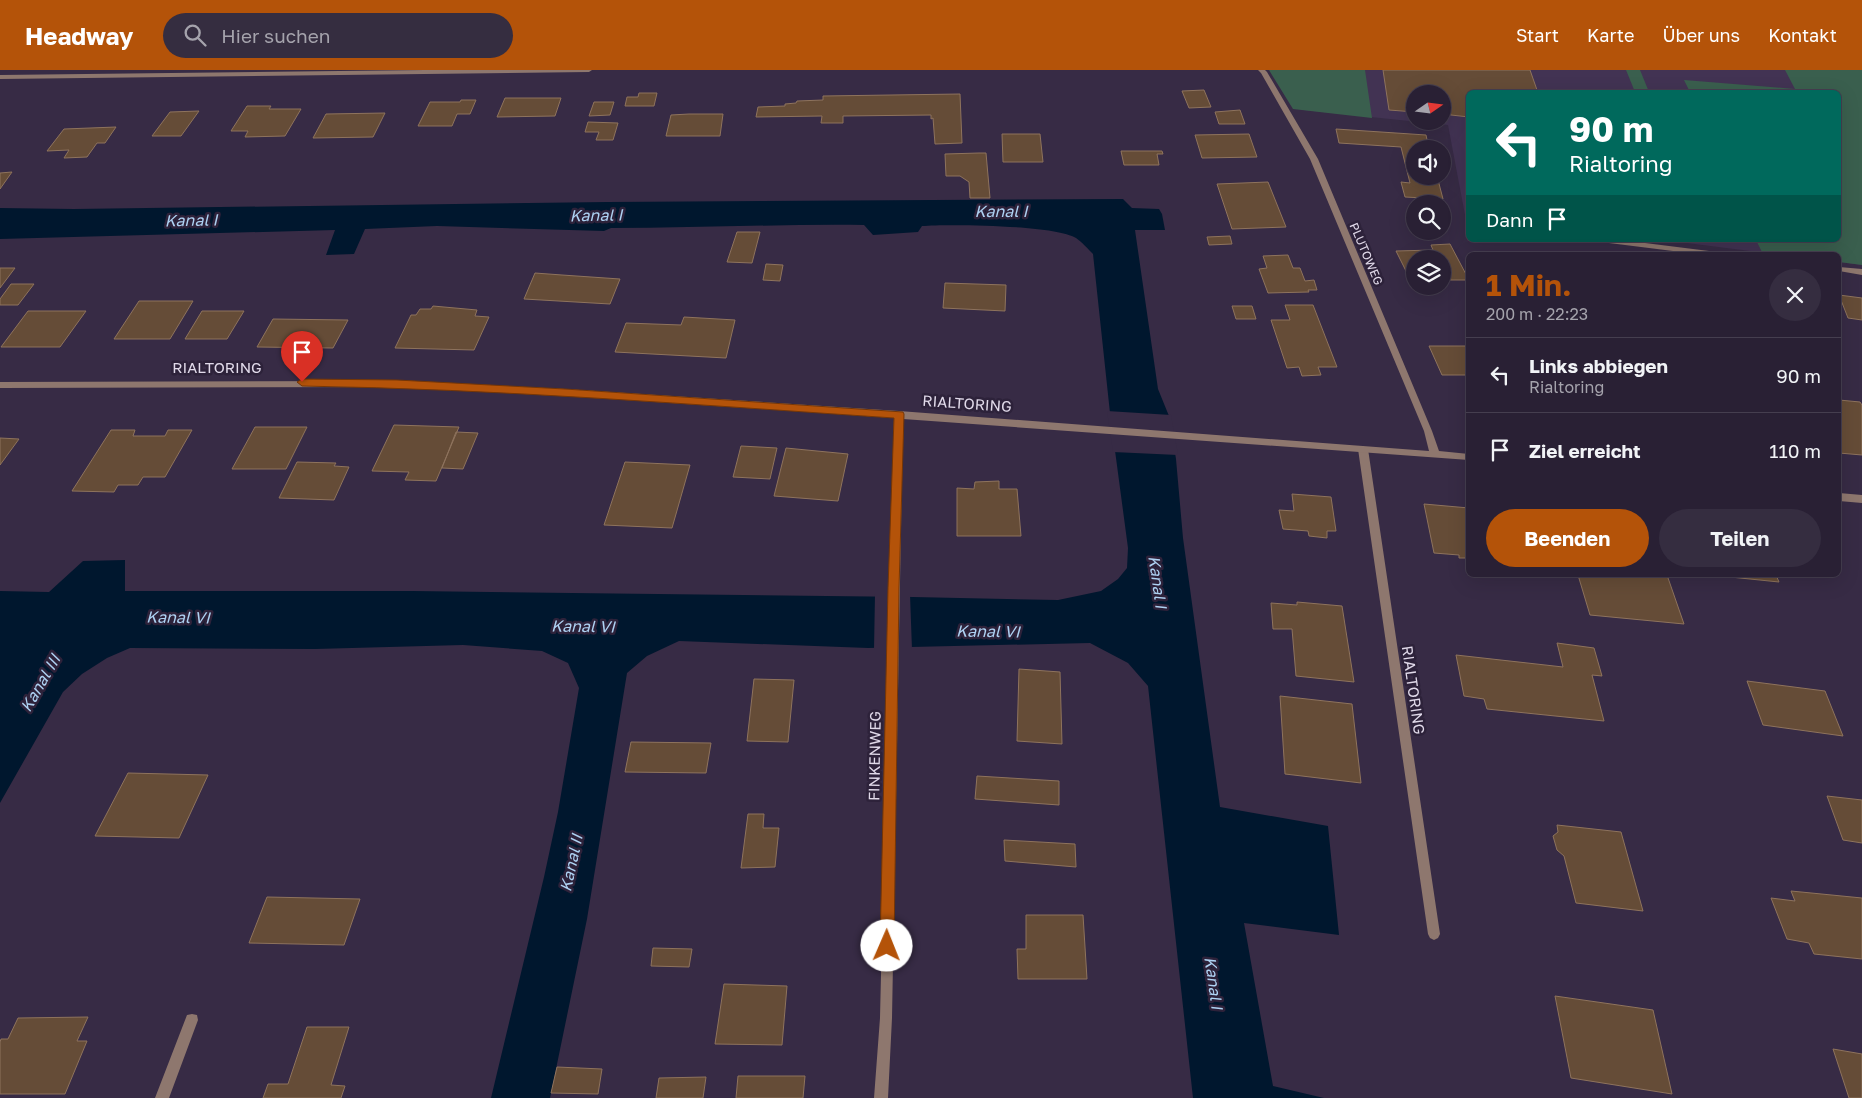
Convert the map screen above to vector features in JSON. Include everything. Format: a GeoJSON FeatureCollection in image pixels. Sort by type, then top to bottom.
{"type":"FeatureCollection","features":[{"type":"Feature","properties":{"kind":"street"},"geometry":{"type":"LineString","coordinates":[[0,77],[292,72],[589,70]]}},
{"type":"Feature","properties":{"kind":"street","name":"PLUTOWEG"},"geometry":{"type":"LineString","coordinates":[[1261,70],[1264,72],[1314,159],[1428,431],[1435,454]]}},
{"type":"Feature","properties":{"kind":"street"},"geometry":{"type":"LineString","coordinates":[[1618,242],[1700,252]]}},
{"type":"Feature","properties":{"kind":"street"},"geometry":{"type":"LineString","coordinates":[[1841,269],[1862,272]]}},
{"type":"Feature","properties":{"kind":"street","name":"RIALTORING"},"geometry":{"type":"LineString","coordinates":[[0,385],[302,382],[397,384],[565,392],[899,414],[1466,457]]}},
{"type":"Feature","properties":{"kind":"street","name":"FINKENWEG"},"geometry":{"type":"LineString","coordinates":[[881,1098],[886,1018],[899,414]]}},
{"type":"Feature","properties":{"kind":"street","name":"RIALTORING"},"geometry":{"type":"LineString","coordinates":[[1362,449],[1434,934]]}},
{"type":"Feature","properties":{"kind":"street"},"geometry":{"type":"LineString","coordinates":[[1841,497],[1862,499]]}},
{"type":"Feature","properties":{"kind":"street"},"geometry":{"type":"LineString","coordinates":[[162,1098],[192,1020]]}},
{"type":"Feature","properties":{"kind":"shaded area"},"geometry":{"type":"Polygon","coordinates":[[[1298,70],[1862,70],[1862,265],[1841,262],[1841,252],[1758,252],[1679,242],[1841,242],[1841,90],[1466,90],[1466,215],[1449,130],[1451,130],[1451,85],[1406,85],[1406,121],[1303,110],[1298,70]]]}},
{"type":"Feature","properties":{"kind":"green space"},"geometry":{"type":"Polygon","coordinates":[[[1269,70],[1365,70],[1372,118],[1293,109],[1269,70]]]}},
{"type":"Feature","properties":{"kind":"green space"},"geometry":{"type":"Polygon","coordinates":[[[1626,70],[1640,70],[1648,90],[1634,90],[1626,70]]]}},
{"type":"Feature","properties":{"kind":"green space"},"geometry":{"type":"Polygon","coordinates":[[[1785,70],[1862,70],[1862,265],[1841,262],[1841,252],[1762,252],[1757,242],[1841,242],[1841,90],[1689,90],[1684,80],[1795,89],[1785,70]]]}},
{"type":"Feature","properties":{"kind":"water"},"geometry":{"type":"Polygon","coordinates":[[[1123,199],[1132,208],[1159,209],[1162,214],[1165,230],[1135,230],[1158,389],[1169,416],[1176,459],[1183,538],[1220,807],[1328,826],[1339,935],[1244,923],[1273,1086],[1324,1098],[1193,1098],[1148,686],[1128,663],[1090,643],[868,648],[679,641],[647,656],[627,673],[587,919],[550,1098],[491,1098],[558,812],[579,688],[568,663],[542,651],[463,645],[315,649],[130,648],[107,658],[82,674],[63,692],[0,803],[0,591],[49,592],[83,561],[125,560],[125,591],[413,591],[1058,600],[1101,591],[1118,579],[1127,568],[1128,548],[1110,413],[1093,254],[1076,238],[1065,234],[1047,230],[1002,226],[955,225],[922,226],[918,232],[873,235],[864,225],[611,228],[604,231],[437,226],[365,229],[354,254],[326,255],[335,230],[0,239],[0,208],[74,209],[607,202],[1123,199]]]}},
{"type":"Feature","properties":{"kind":"pier"},"geometry":{"type":"Polygon","coordinates":[[[1107,411],[1171,415],[1178,455],[1113,452],[1107,411]]]}},
{"type":"Feature","properties":{"kind":"pier"},"geometry":{"type":"Polygon","coordinates":[[[875,594],[910,594],[912,650],[874,650],[875,594]]]}},
{"type":"Feature","properties":{"kind":"building"},"geometry":{"type":"Polygon","coordinates":[[[1383,70],[1530,70],[1537,90],[1466,90],[1466,117],[1451,115],[1451,85],[1406,85],[1406,111],[1389,110],[1383,70]]]}},
{"type":"Feature","properties":{"kind":"building"},"geometry":{"type":"Polygon","coordinates":[[[1204,90],[1211,107],[1189,108],[1182,91],[1204,90]]]}},
{"type":"Feature","properties":{"kind":"building"},"geometry":{"type":"Polygon","coordinates":[[[639,93],[657,93],[654,106],[625,106],[627,97],[638,97],[639,93]]]}},
{"type":"Feature","properties":{"kind":"building"},"geometry":{"type":"Polygon","coordinates":[[[960,94],[962,143],[935,144],[933,118],[931,119],[931,115],[843,116],[843,123],[821,123],[822,116],[756,117],[758,107],[785,106],[785,104],[796,103],[797,101],[823,100],[823,96],[960,94]]]}},
{"type":"Feature","properties":{"kind":"building"},"geometry":{"type":"Polygon","coordinates":[[[505,98],[561,98],[555,116],[497,117],[505,98]]]}},
{"type":"Feature","properties":{"kind":"building"},"geometry":{"type":"Polygon","coordinates":[[[461,100],[476,100],[470,114],[457,114],[452,126],[418,126],[430,102],[460,102],[461,100]]]}},
{"type":"Feature","properties":{"kind":"building"},"geometry":{"type":"Polygon","coordinates":[[[594,102],[614,102],[610,115],[589,116],[594,102]]]}},
{"type":"Feature","properties":{"kind":"building"},"geometry":{"type":"Polygon","coordinates":[[[247,106],[271,106],[269,109],[301,109],[285,136],[245,137],[248,131],[231,131],[247,106]]]}},
{"type":"Feature","properties":{"kind":"building"},"geometry":{"type":"Polygon","coordinates":[[[1240,110],[1245,124],[1219,124],[1215,112],[1240,110]]]}},
{"type":"Feature","properties":{"kind":"building"},"geometry":{"type":"Polygon","coordinates":[[[199,111],[181,136],[152,136],[170,112],[199,111]]]}},
{"type":"Feature","properties":{"kind":"building"},"geometry":{"type":"Polygon","coordinates":[[[385,113],[373,137],[313,138],[326,114],[385,113]]]}},
{"type":"Feature","properties":{"kind":"building"},"geometry":{"type":"Polygon","coordinates":[[[723,114],[720,136],[666,136],[671,115],[723,114]]]}},
{"type":"Feature","properties":{"kind":"building"},"geometry":{"type":"Polygon","coordinates":[[[588,122],[618,123],[613,140],[596,140],[599,132],[585,132],[588,122]]]}},
{"type":"Feature","properties":{"kind":"building"},"geometry":{"type":"Polygon","coordinates":[[[116,127],[105,143],[97,143],[87,157],[64,158],[69,150],[47,151],[64,129],[116,127]]]}},
{"type":"Feature","properties":{"kind":"building"},"geometry":{"type":"Polygon","coordinates":[[[1336,129],[1426,135],[1427,140],[1406,140],[1406,167],[1401,147],[1339,143],[1336,129]]]}},
{"type":"Feature","properties":{"kind":"building"},"geometry":{"type":"Polygon","coordinates":[[[1002,134],[1040,134],[1043,162],[1003,162],[1002,134]]]}},
{"type":"Feature","properties":{"kind":"building"},"geometry":{"type":"Polygon","coordinates":[[[1249,134],[1257,157],[1202,158],[1195,135],[1249,134]]]}},
{"type":"Feature","properties":{"kind":"building"},"geometry":{"type":"Polygon","coordinates":[[[1121,151],[1162,151],[1163,154],[1157,154],[1159,165],[1124,165],[1121,151]]]}},
{"type":"Feature","properties":{"kind":"building"},"geometry":{"type":"Polygon","coordinates":[[[986,153],[990,198],[970,198],[969,182],[960,176],[946,176],[945,154],[986,153]]]}},
{"type":"Feature","properties":{"kind":"building"},"geometry":{"type":"Polygon","coordinates":[[[12,172],[0,189],[0,173],[12,172]]]}},
{"type":"Feature","properties":{"kind":"building"},"geometry":{"type":"Polygon","coordinates":[[[1268,182],[1286,227],[1232,229],[1217,184],[1268,182]]]}},
{"type":"Feature","properties":{"kind":"building"},"geometry":{"type":"Polygon","coordinates":[[[1401,182],[1406,183],[1406,185],[1439,185],[1442,195],[1406,195],[1405,197],[1401,182]]]}},
{"type":"Feature","properties":{"kind":"building"},"geometry":{"type":"Polygon","coordinates":[[[737,232],[760,232],[752,263],[727,262],[737,232]]]}},
{"type":"Feature","properties":{"kind":"building"},"geometry":{"type":"Polygon","coordinates":[[[1230,236],[1232,244],[1209,245],[1207,237],[1230,236]]]}},
{"type":"Feature","properties":{"kind":"building"},"geometry":{"type":"Polygon","coordinates":[[[1450,244],[1466,274],[1466,280],[1451,280],[1451,250],[1433,250],[1431,245],[1450,244]]]}},
{"type":"Feature","properties":{"kind":"building"},"geometry":{"type":"Polygon","coordinates":[[[1396,251],[1406,251],[1406,271],[1396,251]]]}},
{"type":"Feature","properties":{"kind":"building"},"geometry":{"type":"Polygon","coordinates":[[[1288,255],[1293,268],[1300,268],[1305,281],[1314,280],[1317,290],[1308,290],[1309,292],[1268,293],[1259,269],[1267,268],[1263,256],[1288,255]]]}},
{"type":"Feature","properties":{"kind":"building"},"geometry":{"type":"Polygon","coordinates":[[[766,264],[783,265],[780,281],[763,280],[766,264]]]}},
{"type":"Feature","properties":{"kind":"building"},"geometry":{"type":"Polygon","coordinates":[[[0,268],[15,268],[0,288],[0,268]]]}},
{"type":"Feature","properties":{"kind":"building"},"geometry":{"type":"Polygon","coordinates":[[[535,273],[620,279],[610,304],[524,299],[535,273]]]}},
{"type":"Feature","properties":{"kind":"building"},"geometry":{"type":"Polygon","coordinates":[[[945,283],[1006,285],[1005,311],[943,308],[945,283]]]}},
{"type":"Feature","properties":{"kind":"building"},"geometry":{"type":"Polygon","coordinates":[[[11,284],[34,284],[18,305],[0,305],[0,299],[11,284]]]}},
{"type":"Feature","properties":{"kind":"building"},"geometry":{"type":"Polygon","coordinates":[[[1841,295],[1862,298],[1862,320],[1848,318],[1841,295]]]}},
{"type":"Feature","properties":{"kind":"building"},"geometry":{"type":"Polygon","coordinates":[[[139,301],[193,301],[170,339],[114,339],[139,301]]]}},
{"type":"Feature","properties":{"kind":"building"},"geometry":{"type":"Polygon","coordinates":[[[1285,305],[1313,305],[1337,367],[1318,367],[1321,375],[1302,376],[1299,367],[1287,368],[1271,320],[1290,320],[1285,305]]]}},
{"type":"Feature","properties":{"kind":"building"},"geometry":{"type":"Polygon","coordinates":[[[433,306],[477,310],[475,316],[489,317],[474,350],[395,348],[411,315],[416,315],[420,309],[431,309],[433,306]]]}},
{"type":"Feature","properties":{"kind":"building"},"geometry":{"type":"Polygon","coordinates":[[[1232,306],[1252,306],[1256,319],[1236,319],[1232,306]]]}},
{"type":"Feature","properties":{"kind":"building"},"geometry":{"type":"Polygon","coordinates":[[[28,311],[86,311],[60,347],[1,347],[28,311]]]}},
{"type":"Feature","properties":{"kind":"building"},"geometry":{"type":"Polygon","coordinates":[[[202,311],[244,311],[227,339],[185,339],[202,311]]]}},
{"type":"Feature","properties":{"kind":"building"},"geometry":{"type":"Polygon","coordinates":[[[684,317],[735,320],[726,358],[615,352],[626,323],[681,325],[684,317]]]}},
{"type":"Feature","properties":{"kind":"building"},"geometry":{"type":"Polygon","coordinates":[[[273,319],[348,320],[333,348],[257,347],[273,319]]]}},
{"type":"Feature","properties":{"kind":"building"},"geometry":{"type":"Polygon","coordinates":[[[1429,346],[1466,346],[1466,375],[1442,375],[1429,346]]]}},
{"type":"Feature","properties":{"kind":"building"},"geometry":{"type":"Polygon","coordinates":[[[1841,400],[1860,402],[1862,405],[1862,455],[1841,453],[1841,400]]]}},
{"type":"Feature","properties":{"kind":"building"},"geometry":{"type":"Polygon","coordinates":[[[394,425],[459,427],[436,481],[405,480],[409,472],[372,471],[394,425]]]}},
{"type":"Feature","properties":{"kind":"building"},"geometry":{"type":"Polygon","coordinates":[[[255,427],[307,427],[286,469],[232,469],[255,427]]]}},
{"type":"Feature","properties":{"kind":"building"},"geometry":{"type":"Polygon","coordinates":[[[111,430],[135,430],[133,436],[165,436],[168,430],[192,430],[165,477],[143,477],[138,485],[118,485],[114,492],[72,491],[111,430]]]}},
{"type":"Feature","properties":{"kind":"building"},"geometry":{"type":"Polygon","coordinates":[[[456,432],[478,433],[463,469],[442,468],[456,432]]]}},
{"type":"Feature","properties":{"kind":"building"},"geometry":{"type":"Polygon","coordinates":[[[0,438],[19,439],[0,465],[0,438]]]}},
{"type":"Feature","properties":{"kind":"building"},"geometry":{"type":"Polygon","coordinates":[[[741,446],[777,448],[770,479],[733,477],[741,446]]]}},
{"type":"Feature","properties":{"kind":"building"},"geometry":{"type":"Polygon","coordinates":[[[786,448],[848,454],[838,501],[774,496],[786,448]]]}},
{"type":"Feature","properties":{"kind":"building"},"geometry":{"type":"Polygon","coordinates":[[[297,462],[336,463],[334,466],[349,467],[334,500],[279,498],[297,462]]]}},
{"type":"Feature","properties":{"kind":"building"},"geometry":{"type":"Polygon","coordinates":[[[625,462],[690,465],[672,528],[604,525],[625,462]]]}},
{"type":"Feature","properties":{"kind":"building"},"geometry":{"type":"Polygon","coordinates":[[[999,481],[999,489],[1017,489],[1021,536],[957,536],[957,488],[974,489],[975,482],[999,481]]]}},
{"type":"Feature","properties":{"kind":"building"},"geometry":{"type":"Polygon","coordinates":[[[1292,494],[1331,497],[1336,531],[1327,531],[1327,538],[1309,536],[1308,531],[1283,529],[1279,510],[1294,511],[1292,494]]]}},
{"type":"Feature","properties":{"kind":"building"},"geometry":{"type":"Polygon","coordinates":[[[1424,504],[1466,508],[1466,558],[1459,558],[1459,555],[1434,553],[1424,504]]]}},
{"type":"Feature","properties":{"kind":"building"},"geometry":{"type":"Polygon","coordinates":[[[1579,577],[1668,577],[1684,624],[1590,615],[1579,577]]]}},
{"type":"Feature","properties":{"kind":"building"},"geometry":{"type":"Polygon","coordinates":[[[1730,577],[1777,577],[1779,582],[1730,577]]]}},
{"type":"Feature","properties":{"kind":"building"},"geometry":{"type":"Polygon","coordinates":[[[1297,602],[1342,606],[1354,682],[1296,676],[1292,629],[1273,629],[1271,603],[1297,605],[1297,602]]]}},
{"type":"Feature","properties":{"kind":"building"},"geometry":{"type":"Polygon","coordinates":[[[1557,643],[1594,648],[1602,676],[1592,675],[1604,721],[1487,709],[1484,699],[1464,696],[1456,655],[1563,667],[1557,643]]]}},
{"type":"Feature","properties":{"kind":"building"},"geometry":{"type":"Polygon","coordinates":[[[1019,669],[1060,672],[1062,744],[1017,741],[1019,669]]]}},
{"type":"Feature","properties":{"kind":"building"},"geometry":{"type":"Polygon","coordinates":[[[754,679],[794,680],[788,742],[747,741],[754,679]]]}},
{"type":"Feature","properties":{"kind":"building"},"geometry":{"type":"Polygon","coordinates":[[[1747,681],[1825,691],[1843,736],[1763,725],[1747,681]]]}},
{"type":"Feature","properties":{"kind":"building"},"geometry":{"type":"Polygon","coordinates":[[[1280,696],[1352,704],[1361,783],[1285,774],[1280,696]]]}},
{"type":"Feature","properties":{"kind":"building"},"geometry":{"type":"Polygon","coordinates":[[[631,742],[711,743],[706,773],[625,772],[631,742]]]}},
{"type":"Feature","properties":{"kind":"building"},"geometry":{"type":"Polygon","coordinates":[[[128,773],[208,775],[179,838],[95,836],[128,773]]]}},
{"type":"Feature","properties":{"kind":"building"},"geometry":{"type":"Polygon","coordinates":[[[977,776],[1059,781],[1059,805],[975,799],[977,776]]]}},
{"type":"Feature","properties":{"kind":"building"},"geometry":{"type":"Polygon","coordinates":[[[1827,796],[1862,800],[1862,843],[1843,840],[1827,796]]]}},
{"type":"Feature","properties":{"kind":"building"},"geometry":{"type":"Polygon","coordinates":[[[748,814],[764,814],[763,828],[779,828],[775,867],[741,868],[748,814]]]}},
{"type":"Feature","properties":{"kind":"building"},"geometry":{"type":"Polygon","coordinates":[[[1557,825],[1621,832],[1643,911],[1576,903],[1564,856],[1557,850],[1553,836],[1558,832],[1557,825]]]}},
{"type":"Feature","properties":{"kind":"building"},"geometry":{"type":"Polygon","coordinates":[[[1004,840],[1075,844],[1076,867],[1005,861],[1004,840]]]}},
{"type":"Feature","properties":{"kind":"building"},"geometry":{"type":"Polygon","coordinates":[[[1791,891],[1862,898],[1862,959],[1814,954],[1809,943],[1787,939],[1771,898],[1795,901],[1791,891]]]}},
{"type":"Feature","properties":{"kind":"building"},"geometry":{"type":"Polygon","coordinates":[[[267,897],[360,899],[344,945],[249,943],[267,897]]]}},
{"type":"Feature","properties":{"kind":"building"},"geometry":{"type":"Polygon","coordinates":[[[1026,915],[1083,915],[1087,979],[1018,979],[1017,949],[1026,949],[1026,915]]]}},
{"type":"Feature","properties":{"kind":"building"},"geometry":{"type":"Polygon","coordinates":[[[653,948],[692,949],[689,967],[651,966],[653,948]]]}},
{"type":"Feature","properties":{"kind":"building"},"geometry":{"type":"Polygon","coordinates":[[[724,984],[787,986],[782,1045],[715,1044],[724,984]]]}},
{"type":"Feature","properties":{"kind":"building"},"geometry":{"type":"Polygon","coordinates":[[[1555,996],[1653,1010],[1672,1094],[1571,1078],[1555,996]]]}},
{"type":"Feature","properties":{"kind":"building"},"geometry":{"type":"Polygon","coordinates":[[[88,1017],[77,1041],[87,1041],[65,1094],[0,1094],[0,1042],[1,1039],[8,1039],[18,1018],[88,1017]]]}},
{"type":"Feature","properties":{"kind":"building"},"geometry":{"type":"Polygon","coordinates":[[[307,1027],[349,1027],[331,1085],[345,1086],[341,1098],[263,1098],[268,1084],[288,1084],[307,1027]]]}},
{"type":"Feature","properties":{"kind":"building"},"geometry":{"type":"Polygon","coordinates":[[[1833,1049],[1862,1054],[1862,1098],[1849,1098],[1833,1049]]]}},
{"type":"Feature","properties":{"kind":"building"},"geometry":{"type":"Polygon","coordinates":[[[557,1067],[602,1069],[598,1094],[551,1093],[557,1067]]]}},
{"type":"Feature","properties":{"kind":"building"},"geometry":{"type":"Polygon","coordinates":[[[738,1076],[805,1076],[803,1098],[736,1098],[738,1076]]]}},
{"type":"Feature","properties":{"kind":"building"},"geometry":{"type":"Polygon","coordinates":[[[706,1077],[703,1098],[656,1098],[659,1078],[706,1077]]]}},
{"type":"Feature","properties":{"kind":"route"},"geometry":{"type":"LineString","coordinates":[[302,382],[397,384],[565,392],[899,414],[887,946]]}},
{"type":"Feature","properties":{"kind":"water label","name":"Kanal I"},"geometry":{"type":"Point","coordinates":[1001,211]}},
{"type":"Feature","properties":{"kind":"water label","name":"Kanal I"},"geometry":{"type":"Point","coordinates":[596,215]}},
{"type":"Feature","properties":{"kind":"water label","name":"Kanal I"},"geometry":{"type":"Point","coordinates":[191,220]}},
{"type":"Feature","properties":{"kind":"water label","name":"Kanal I"},"geometry":{"type":"Point","coordinates":[1158,582]}},
{"type":"Feature","properties":{"kind":"water label","name":"Kanal VI"},"geometry":{"type":"Point","coordinates":[178,617]}},
{"type":"Feature","properties":{"kind":"water label","name":"Kanal VI"},"geometry":{"type":"Point","coordinates":[583,626]}},
{"type":"Feature","properties":{"kind":"water label","name":"Kanal VI"},"geometry":{"type":"Point","coordinates":[988,631]}},
{"type":"Feature","properties":{"kind":"water label","name":"Kanal III"},"geometry":{"type":"Point","coordinates":[40,683]}},
{"type":"Feature","properties":{"kind":"water label","name":"Kanal II"},"geometry":{"type":"Point","coordinates":[571,863]}},
{"type":"Feature","properties":{"kind":"water label","name":"Kanal I"},"geometry":{"type":"Point","coordinates":[1214,983]}}]}
